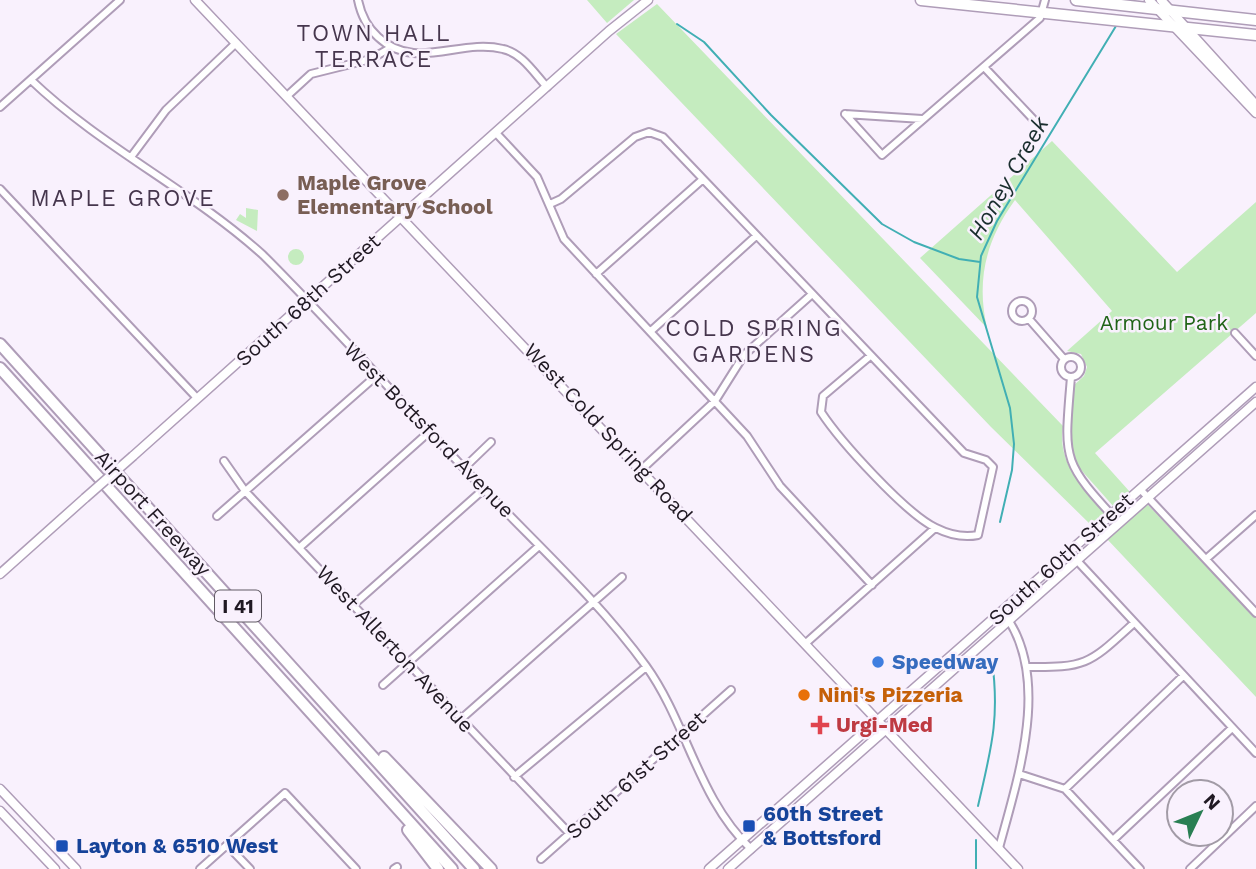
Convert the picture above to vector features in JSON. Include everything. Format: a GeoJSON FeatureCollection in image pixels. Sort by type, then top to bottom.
{"type":"FeatureCollection","features":[{"type":"Feature","properties":{"kind":"highway","name":"Airport Freeway"},"geometry":{"type":"LineString","coordinates":[[0,344],[474,869]]}},
{"type":"Feature","properties":{"kind":"highway","name":"Airport Freeway"},"geometry":{"type":"LineString","coordinates":[[0,368],[452,869]]}},
{"type":"Feature","properties":{"kind":"highway"},"geometry":{"type":"LineString","coordinates":[[340,718],[355,727],[491,869]]}},
{"type":"Feature","properties":{"kind":"highway"},"geometry":{"type":"LineString","coordinates":[[349,754],[354,769],[439,869]]}},
{"type":"Feature","properties":{"kind":"main road"},"geometry":{"type":"LineString","coordinates":[[921,0],[1171,24],[1256,35]]}},
{"type":"Feature","properties":{"kind":"main road"},"geometry":{"type":"LineString","coordinates":[[1076,0],[1155,3],[1170,9],[1256,20]]}},
{"type":"Feature","properties":{"kind":"street"},"geometry":{"type":"LineString","coordinates":[[0,107],[120,0]]}},
{"type":"Feature","properties":{"kind":"street","name":"West Cold Spring Road"},"geometry":{"type":"LineString","coordinates":[[195,0],[403,216],[1018,869]]}},
{"type":"Feature","properties":{"kind":"street"},"geometry":{"type":"LineString","coordinates":[[358,0],[370,29],[390,48],[423,55],[505,49],[525,62],[547,87]]}},
{"type":"Feature","properties":{"kind":"street","name":"South 68th Street"},"geometry":{"type":"LineString","coordinates":[[0,573],[648,0]]}},
{"type":"Feature","properties":{"kind":"street"},"geometry":{"type":"LineString","coordinates":[[922,119],[845,114],[882,155],[1044,12],[1045,0]]}},
{"type":"Feature","properties":{"kind":"street"},"geometry":{"type":"LineString","coordinates":[[1155,3],[1171,24],[1256,113]]}},
{"type":"Feature","properties":{"kind":"street"},"geometry":{"type":"LineString","coordinates":[[1170,9],[1256,105]]}},
{"type":"Feature","properties":{"kind":"street"},"geometry":{"type":"LineString","coordinates":[[131,157],[166,110],[236,43]]}},
{"type":"Feature","properties":{"kind":"street"},"geometry":{"type":"LineString","coordinates":[[287,96],[311,74],[371,60],[390,48]]}},
{"type":"Feature","properties":{"kind":"street"},"geometry":{"type":"LineString","coordinates":[[984,66],[1033,120]]}},
{"type":"Feature","properties":{"kind":"street","name":"West Bottsford Avenue"},"geometry":{"type":"LineString","coordinates":[[31,80],[65,111],[252,245],[593,603],[646,667],[682,734],[703,781],[742,840],[751,849]]}},
{"type":"Feature","properties":{"kind":"street"},"geometry":{"type":"LineString","coordinates":[[550,204],[561,199],[635,137],[649,132],[663,137],[869,357],[964,453],[986,460],[993,467],[978,535],[965,538],[935,528],[908,508],[821,412],[823,396],[869,357]]}},
{"type":"Feature","properties":{"kind":"street"},"geometry":{"type":"LineString","coordinates":[[496,133],[537,177],[559,232],[747,436],[780,486],[872,585]]}},
{"type":"Feature","properties":{"kind":"street"},"geometry":{"type":"LineString","coordinates":[[596,274],[703,179]]}},
{"type":"Feature","properties":{"kind":"street"},"geometry":{"type":"LineString","coordinates":[[0,189],[197,398]]}},
{"type":"Feature","properties":{"kind":"street"},"geometry":{"type":"LineString","coordinates":[[650,331],[756,236]]}},
{"type":"Feature","properties":{"kind":"street"},"geometry":{"type":"LineString","coordinates":[[642,469],[715,401],[744,355],[811,295]]}},
{"type":"Feature","properties":{"kind":"street"},"geometry":{"type":"LineString","coordinates":[[1029,319],[1064,359]]}},
{"type":"Feature","properties":{"kind":"street"},"geometry":{"type":"LineString","coordinates":[[1235,333],[1256,356]]}},
{"type":"Feature","properties":{"kind":"street"},"geometry":{"type":"LineString","coordinates":[[1064,359],[1074,357],[1081,364],[1080,373],[1071,377]]}},
{"type":"Feature","properties":{"kind":"street"},"geometry":{"type":"LineString","coordinates":[[1064,359],[1061,371],[1071,377]]}},
{"type":"Feature","properties":{"kind":"street"},"geometry":{"type":"LineString","coordinates":[[216,516],[376,376]]}},
{"type":"Feature","properties":{"kind":"street"},"geometry":{"type":"LineString","coordinates":[[1071,377],[1066,452],[1077,474],[1119,523]]}},
{"type":"Feature","properties":{"kind":"street","name":"South 60th Street"},"geometry":{"type":"LineString","coordinates":[[714,868],[742,840],[1256,387]]}},
{"type":"Feature","properties":{"kind":"street","name":"South 60th Street"},"geometry":{"type":"LineString","coordinates":[[728,869],[1256,402]]}},
{"type":"Feature","properties":{"kind":"street"},"geometry":{"type":"LineString","coordinates":[[299,548],[429,432]]}},
{"type":"Feature","properties":{"kind":"street"},"geometry":{"type":"LineString","coordinates":[[464,468],[491,442]]}},
{"type":"Feature","properties":{"kind":"street","name":"West Allerton Avenue"},"geometry":{"type":"LineString","coordinates":[[224,461],[246,491],[352,606],[570,834]]}},
{"type":"Feature","properties":{"kind":"street"},"geometry":{"type":"LineString","coordinates":[[352,606],[484,489]]}},
{"type":"Feature","properties":{"kind":"street"},"geometry":{"type":"LineString","coordinates":[[1140,489],[1256,613]]}},
{"type":"Feature","properties":{"kind":"street"},"geometry":{"type":"LineString","coordinates":[[1206,559],[1256,515]]}},
{"type":"Feature","properties":{"kind":"street"},"geometry":{"type":"LineString","coordinates":[[806,643],[935,528]]}},
{"type":"Feature","properties":{"kind":"street"},"geometry":{"type":"LineString","coordinates":[[383,685],[539,546]]}},
{"type":"Feature","properties":{"kind":"street"},"geometry":{"type":"LineString","coordinates":[[1069,552],[1256,753]]}},
{"type":"Feature","properties":{"kind":"street"},"geometry":{"type":"LineString","coordinates":[[461,719],[622,577]]}},
{"type":"Feature","properties":{"kind":"street"},"geometry":{"type":"LineString","coordinates":[[999,848],[1019,774],[1028,696],[1027,667],[1019,638],[1002,611]]}},
{"type":"Feature","properties":{"kind":"street"},"geometry":{"type":"LineString","coordinates":[[1027,667],[1068,668],[1097,657],[1134,623]]}},
{"type":"Feature","properties":{"kind":"street"},"geometry":{"type":"LineString","coordinates":[[514,777],[646,667]]}},
{"type":"Feature","properties":{"kind":"street"},"geometry":{"type":"LineString","coordinates":[[1065,789],[1183,676]]}},
{"type":"Feature","properties":{"kind":"street"},"geometry":{"type":"LineString","coordinates":[[915,703],[925,689],[921,682]]}},
{"type":"Feature","properties":{"kind":"street","name":"South 61st Street"},"geometry":{"type":"LineString","coordinates":[[541,859],[731,690]]}},
{"type":"Feature","properties":{"kind":"street"},"geometry":{"type":"LineString","coordinates":[[1113,840],[1232,728]]}},
{"type":"Feature","properties":{"kind":"street"},"geometry":{"type":"LineString","coordinates":[[1019,774],[1065,789],[1140,869]]}},
{"type":"Feature","properties":{"kind":"street"},"geometry":{"type":"LineString","coordinates":[[0,789],[76,869]]}},
{"type":"Feature","properties":{"kind":"street"},"geometry":{"type":"LineString","coordinates":[[200,869],[285,793],[356,869]]}},
{"type":"Feature","properties":{"kind":"street"},"geometry":{"type":"LineString","coordinates":[[1190,869],[1256,806]]}},
{"type":"Feature","properties":{"kind":"street"},"geometry":{"type":"LineString","coordinates":[[0,811],[55,869]]}},
{"type":"Feature","properties":{"kind":"street"},"geometry":{"type":"LineString","coordinates":[[227,845],[250,869]]}},
{"type":"Feature","properties":{"kind":"green space"},"geometry":{"type":"Polygon","coordinates":[[[587,0],[634,0],[607,23],[587,0]]]}},
{"type":"Feature","properties":{"kind":"green space"},"geometry":{"type":"Polygon","coordinates":[[[657,4],[1063,426],[1062,440],[1068,463],[1073,474],[1105,512],[1100,521],[1092,526],[991,427],[616,34],[657,4]]]}},
{"type":"Feature","properties":{"kind":"green space","name":"Armour Park"},"geometry":{"type":"Polygon","coordinates":[[[1052,141],[1177,272],[1256,202],[1256,313],[1095,453],[1130,492],[1114,507],[1074,462],[1069,436],[1073,386],[1084,376],[1087,367],[1081,354],[1067,351],[1112,311],[1015,200],[997,230],[986,261],[983,293],[987,328],[920,258],[1052,141]]]}},
{"type":"Feature","properties":{"kind":"green space"},"geometry":{"type":"Polygon","coordinates":[[[246,208],[258,210],[257,231],[236,220],[240,214],[246,218],[246,208]]]}},
{"type":"Feature","properties":{"kind":"green space"},"geometry":{"type":"Polygon","coordinates":[[[293,249],[299,249],[304,257],[302,263],[293,265],[288,260],[288,254],[293,249]]]}},
{"type":"Feature","properties":{"kind":"green space"},"geometry":{"type":"Polygon","coordinates":[[[1147,504],[1256,618],[1256,697],[1107,539],[1147,504]]]}},
{"type":"Feature","properties":{"kind":"waterway"},"geometry":{"type":"LineString","coordinates":[[677,24],[704,42],[771,115],[882,224],[914,242],[959,259],[980,262]]}},
{"type":"Feature","properties":{"kind":"waterway","name":"Honey Creek"},"geometry":{"type":"LineString","coordinates":[[1000,522],[1012,470],[1014,444],[1010,408],[977,297],[981,256],[997,221],[1116,26]]}},
{"type":"Feature","properties":{"kind":"waterway","name":"Honey Creek"},"geometry":{"type":"LineString","coordinates":[[978,806],[995,717],[992,660]]}},
{"type":"Feature","properties":{"kind":"waterway","name":"Honey Creek"},"geometry":{"type":"LineString","coordinates":[[976,840],[976,869]]}},
{"type":"Feature","properties":{"kind":"place","name":"Maple Grove Elementary School"},"geometry":{"type":"Point","coordinates":[283,195]}},
{"type":"Feature","properties":{"kind":"place","name":"Speedway"},"geometry":{"type":"Point","coordinates":[878,662]}},
{"type":"Feature","properties":{"kind":"place","name":"Nini's Pizzeria"},"geometry":{"type":"Point","coordinates":[804,695]}},
{"type":"Feature","properties":{"kind":"place","name":"Urgi-Med"},"geometry":{"type":"Point","coordinates":[820,725]}},
{"type":"Feature","properties":{"kind":"place","name":"60th Street & Bottsford"},"geometry":{"type":"Point","coordinates":[749,826]}},
{"type":"Feature","properties":{"kind":"place","name":"Layton & 6510 West"},"geometry":{"type":"Point","coordinates":[62,846]}},
{"type":"Feature","properties":{"kind":"district","name":"TOWN HALL TERRACE"},"geometry":{"type":"Point","coordinates":[374,46]}},
{"type":"Feature","properties":{"kind":"district","name":"MAPLE GROVE"},"geometry":{"type":"Point","coordinates":[123,198]}},
{"type":"Feature","properties":{"kind":"district","name":"COLD SPRING GARDENS"},"geometry":{"type":"Point","coordinates":[754,341]}}]}
